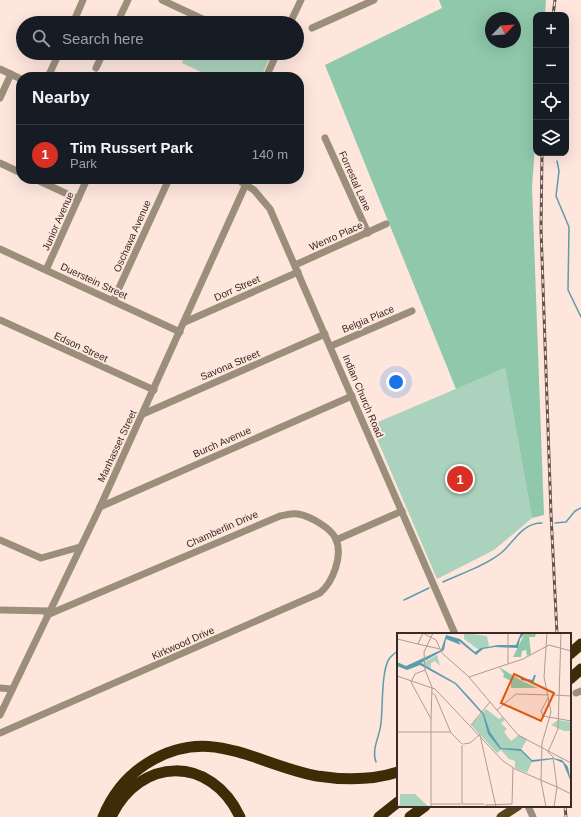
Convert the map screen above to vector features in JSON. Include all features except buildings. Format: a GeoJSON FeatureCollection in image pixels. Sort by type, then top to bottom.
{"type":"FeatureCollection","features":[{"type":"Feature","properties":{"kind":"highway"},"geometry":{"type":"LineString","coordinates":[[571,653],[580,645]]}},
{"type":"Feature","properties":{"kind":"highway"},"geometry":{"type":"LineString","coordinates":[[571,678],[580,670]]}},
{"type":"Feature","properties":{"kind":"highway"},"geometry":{"type":"LineString","coordinates":[[103,817],[118,789],[132,775],[154,759],[185,747],[202,745],[221,747],[298,771],[335,778],[372,777],[397,772]]}},
{"type":"Feature","properties":{"kind":"highway"},"geometry":{"type":"LineString","coordinates":[[111,817],[121,799],[134,785],[150,776],[160,773],[185,771],[201,776],[220,787],[235,806],[240,817]]}},
{"type":"Feature","properties":{"kind":"highway"},"geometry":{"type":"LineString","coordinates":[[379,817],[397,803]]}},
{"type":"Feature","properties":{"kind":"highway"},"geometry":{"type":"LineString","coordinates":[[410,817],[424,807]]}},
{"type":"Feature","properties":{"kind":"main road"},"geometry":{"type":"LineString","coordinates":[[501,817],[516,807]]}},
{"type":"Feature","properties":{"kind":"street"},"geometry":{"type":"LineString","coordinates":[[76,16],[83,0]]}},
{"type":"Feature","properties":{"kind":"street"},"geometry":{"type":"LineString","coordinates":[[120,16],[128,0]]}},
{"type":"Feature","properties":{"kind":"street"},"geometry":{"type":"LineString","coordinates":[[162,0],[196,16]]}},
{"type":"Feature","properties":{"kind":"street"},"geometry":{"type":"LineString","coordinates":[[293,16],[301,0]]}},
{"type":"Feature","properties":{"kind":"street"},"geometry":{"type":"LineString","coordinates":[[312,28],[374,0]]}},
{"type":"Feature","properties":{"kind":"street"},"geometry":{"type":"LineString","coordinates":[[50,72],[56,60]]}},
{"type":"Feature","properties":{"kind":"street"},"geometry":{"type":"LineString","coordinates":[[96,68],[100,60]]}},
{"type":"Feature","properties":{"kind":"street"},"geometry":{"type":"LineString","coordinates":[[268,72],[273,60]]}},
{"type":"Feature","properties":{"kind":"street"},"geometry":{"type":"LineString","coordinates":[[0,69],[16,76]]}},
{"type":"Feature","properties":{"kind":"street"},"geometry":{"type":"LineString","coordinates":[[0,98],[11,74]]}},
{"type":"Feature","properties":{"kind":"street","name":"Forrestal Lane"},"geometry":{"type":"LineString","coordinates":[[325,138],[368,233]]}},
{"type":"Feature","properties":{"kind":"street"},"geometry":{"type":"LineString","coordinates":[[0,163],[16,171]]}},
{"type":"Feature","properties":{"kind":"street"},"geometry":{"type":"LineString","coordinates":[[46,184],[78,199]]}},
{"type":"Feature","properties":{"kind":"street","name":"Junior Avenue"},"geometry":{"type":"LineString","coordinates":[[46,270],[85,184]]}},
{"type":"Feature","properties":{"kind":"street","name":"Oschawa Avenue"},"geometry":{"type":"LineString","coordinates":[[113,301],[166,184]]}},
{"type":"Feature","properties":{"kind":"street","name":"Indian Church Road"},"geometry":{"type":"LineString","coordinates":[[246,184],[261,197],[270,209],[331,346],[454,633]]}},
{"type":"Feature","properties":{"kind":"street","name":"Manhasset Street"},"geometry":{"type":"LineString","coordinates":[[0,715],[100,507],[185,322],[246,184]]}},
{"type":"Feature","properties":{"kind":"street","name":"Wenro Place"},"geometry":{"type":"LineString","coordinates":[[297,269],[386,224]]}},
{"type":"Feature","properties":{"kind":"street","name":"Duerstein Street"},"geometry":{"type":"LineString","coordinates":[[0,249],[180,332]]}},
{"type":"Feature","properties":{"kind":"street","name":"Dorr Street"},"geometry":{"type":"LineString","coordinates":[[185,322],[297,269]]}},
{"type":"Feature","properties":{"kind":"street","name":"Belgia Place"},"geometry":{"type":"LineString","coordinates":[[331,346],[412,311]]}},
{"type":"Feature","properties":{"kind":"street","name":"Edson Street"},"geometry":{"type":"LineString","coordinates":[[0,320],[154,390]]}},
{"type":"Feature","properties":{"kind":"street","name":"Savona Street"},"geometry":{"type":"LineString","coordinates":[[143,414],[325,334]]}},
{"type":"Feature","properties":{"kind":"street","name":"Burch Avenue"},"geometry":{"type":"LineString","coordinates":[[100,507],[352,396]]}},
{"type":"Feature","properties":{"kind":"street"},"geometry":{"type":"LineString","coordinates":[[336,540],[402,511]]}},
{"type":"Feature","properties":{"kind":"street","name":"Chamberlin Drive"},"geometry":{"type":"LineString","coordinates":[[0,610],[48,613],[280,516],[296,514],[304,515],[320,524],[336,540]]}},
{"type":"Feature","properties":{"kind":"street"},"geometry":{"type":"LineString","coordinates":[[0,540],[41,558],[80,547]]}},
{"type":"Feature","properties":{"kind":"street","name":"Kirkwood Drive"},"geometry":{"type":"LineString","coordinates":[[0,733],[320,593],[330,583],[334,572],[337,560],[336,540]]}},
{"type":"Feature","properties":{"kind":"street"},"geometry":{"type":"LineString","coordinates":[[0,688],[12,689]]}},
{"type":"Feature","properties":{"kind":"street"},"geometry":{"type":"LineString","coordinates":[[528,807],[533,817]]}},
{"type":"Feature","properties":{"kind":"green space"},"geometry":{"type":"Polygon","coordinates":[[[439,0],[546,0],[545,12],[533,12],[533,156],[534,156],[532,187],[544,515],[532,518],[505,368],[456,389],[325,65],[442,8],[439,0]]]}},
{"type":"Feature","properties":{"kind":"green space"},"geometry":{"type":"Polygon","coordinates":[[[183,60],[269,60],[263,72],[201,72],[182,63],[183,60]]]}},
{"type":"Feature","properties":{"kind":"green space"},"geometry":{"type":"Polygon","coordinates":[[[505,368],[532,518],[494,550],[437,579],[371,425],[505,368]]]}},
{"type":"Feature","properties":{"kind":"waterway"},"geometry":{"type":"LineString","coordinates":[[557,161],[559,171],[556,196],[569,227],[568,290],[581,317]]}},
{"type":"Feature","properties":{"kind":"waterway"},"geometry":{"type":"LineString","coordinates":[[555,523],[566,522],[575,511],[581,508]]}},
{"type":"Feature","properties":{"kind":"waterway"},"geometry":{"type":"LineString","coordinates":[[443,582],[495,558],[524,529],[529,526],[542,523]]}},
{"type":"Feature","properties":{"kind":"waterway"},"geometry":{"type":"LineString","coordinates":[[404,600],[429,588]]}},
{"type":"Feature","properties":{"kind":"waterway"},"geometry":{"type":"LineString","coordinates":[[376,762],[375,747],[381,723],[386,665],[389,659],[397,652]]}},
{"type":"Feature","properties":{"kind":"railway"},"geometry":{"type":"LineString","coordinates":[[553,12],[555,0]]}},
{"type":"Feature","properties":{"kind":"railway"},"geometry":{"type":"LineString","coordinates":[[542,156],[541,229],[551,514],[557,633]]}},
{"type":"Feature","properties":{"kind":"railway"},"geometry":{"type":"LineString","coordinates":[[565,807],[566,817]]}},
{"type":"Feature","properties":{"kind":"place","name":"Tim Russert Park"},"geometry":{"type":"Point","coordinates":[460,479]}}]}
